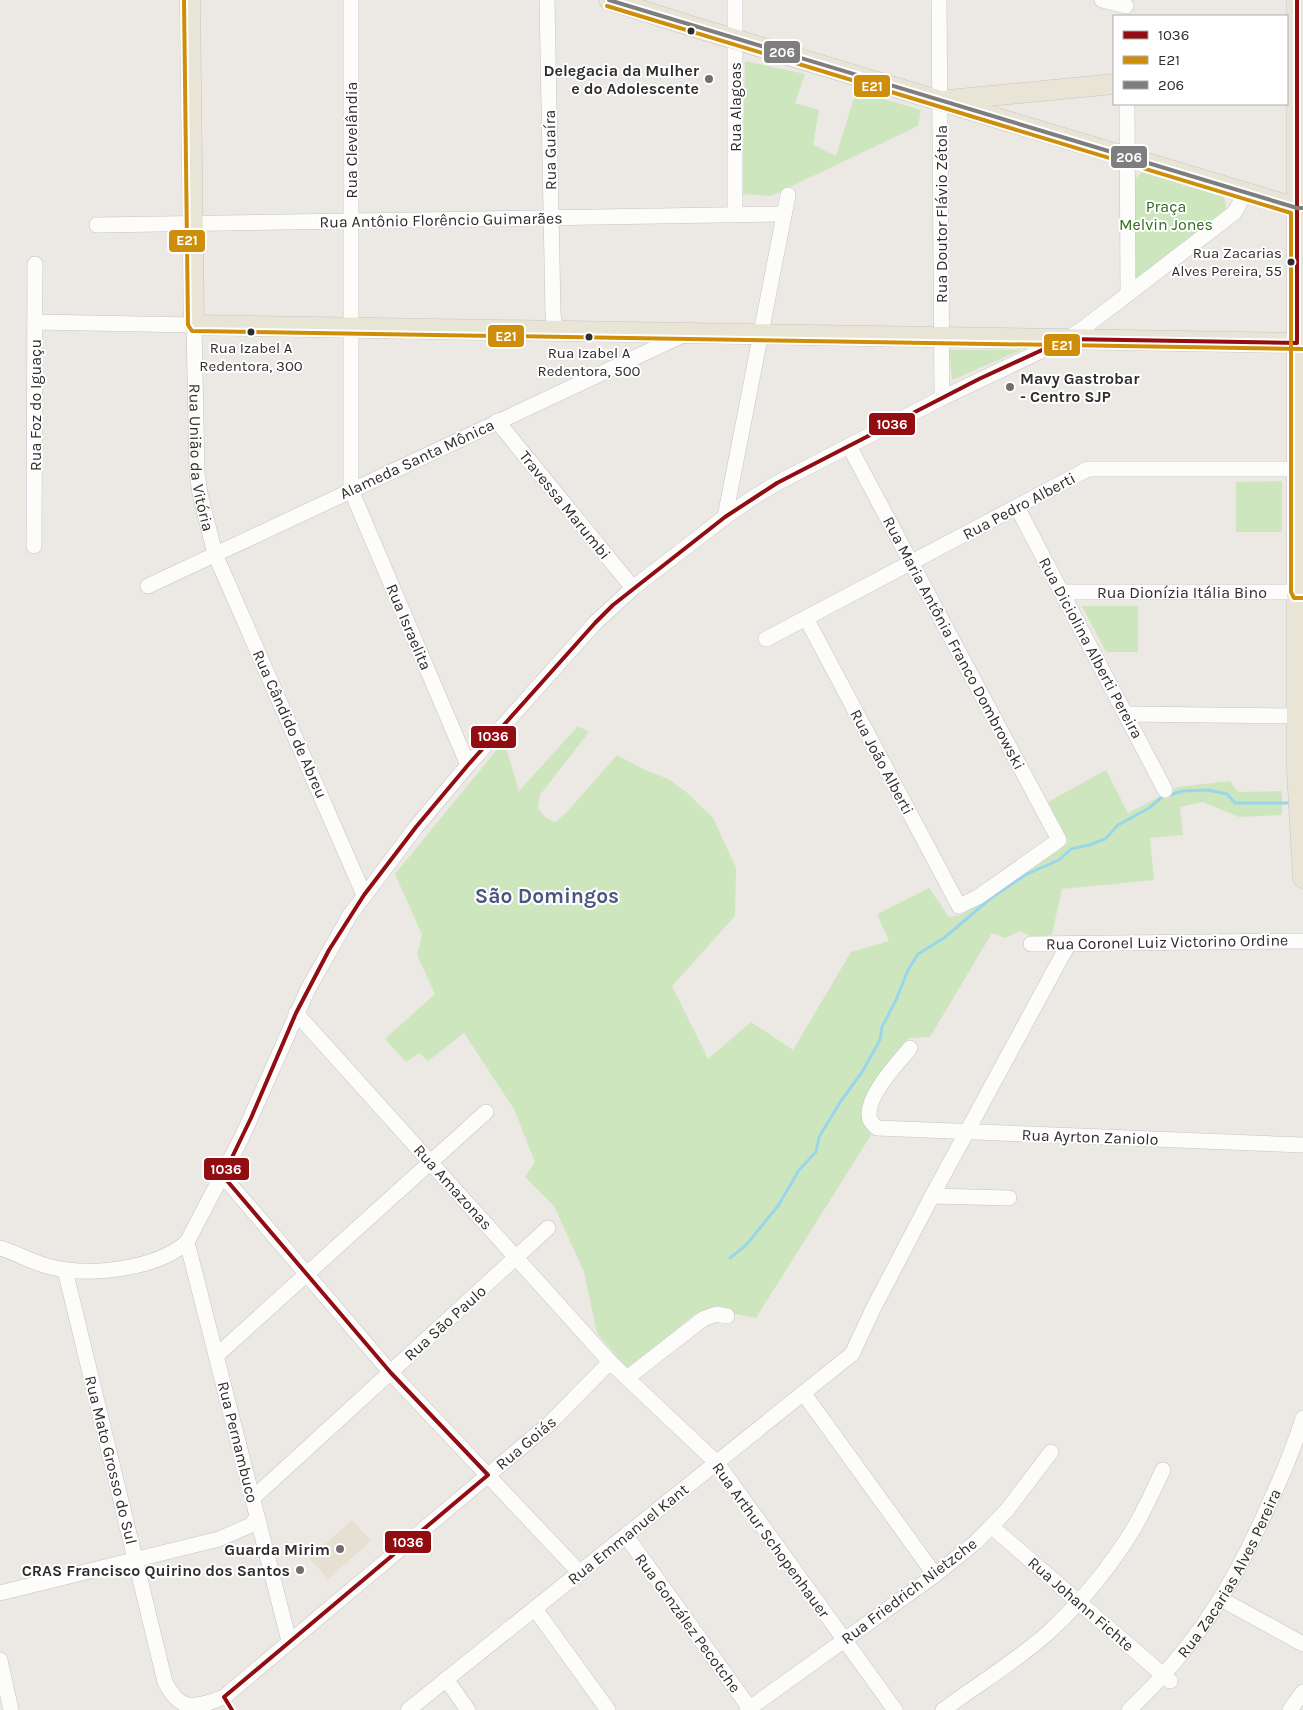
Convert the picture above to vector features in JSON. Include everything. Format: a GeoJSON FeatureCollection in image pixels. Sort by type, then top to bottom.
{"type":"FeatureCollection","features":[{"type":"Feature","properties":{"kind":"main road","name":"Rua União da Vitória"},"geometry":{"type":"LineString","coordinates":[[190,0],[194,325]]}},
{"type":"Feature","properties":{"kind":"main road"},"geometry":{"type":"LineString","coordinates":[[609,0],[735,40],[1300,208]]}},
{"type":"Feature","properties":{"kind":"main road"},"geometry":{"type":"LineString","coordinates":[[1297,0],[1295,66],[1300,208],[1300,343],[1297,469],[1300,592],[1296,771],[1303,878]]}},
{"type":"Feature","properties":{"kind":"main road"},"geometry":{"type":"LineString","coordinates":[[940,101],[1113,84]]}},
{"type":"Feature","properties":{"kind":"main road"},"geometry":{"type":"LineString","coordinates":[[194,325],[1300,343]]}},
{"type":"Feature","properties":{"kind":"street","name":"Rua Clevelândia"},"geometry":{"type":"LineString","coordinates":[[351,0],[351,490]]}},
{"type":"Feature","properties":{"kind":"street","name":"Rua Guaíra"},"geometry":{"type":"LineString","coordinates":[[547,0],[553,313],[555,331]]}},
{"type":"Feature","properties":{"kind":"street","name":"Rua Alagoas"},"geometry":{"type":"LineString","coordinates":[[735,0],[735,215]]}},
{"type":"Feature","properties":{"kind":"street","name":"Rua Doutor Flávio Zétola"},"geometry":{"type":"LineString","coordinates":[[939,0],[942,398]]}},
{"type":"Feature","properties":{"kind":"street"},"geometry":{"type":"LineString","coordinates":[[1102,0],[1126,7]]}},
{"type":"Feature","properties":{"kind":"street"},"geometry":{"type":"LineString","coordinates":[[1127,105],[1128,294]]}},
{"type":"Feature","properties":{"kind":"street"},"geometry":{"type":"LineString","coordinates":[[2,1249],[49,1267],[66,1270],[104,1270],[141,1264],[167,1256],[178,1250],[187,1242],[223,1176],[248,1124],[296,1013],[329,950],[364,895],[416,827],[468,765],[595,624],[632,588],[725,517],[777,483],[942,398],[1081,330],[1234,213],[1240,203],[1243,192]]}},
{"type":"Feature","properties":{"kind":"street"},"geometry":{"type":"LineString","coordinates":[[725,517],[788,194]]}},
{"type":"Feature","properties":{"kind":"street","name":"Rua Antônio Florêncio Guimarães"},"geometry":{"type":"LineString","coordinates":[[98,226],[784,214]]}},
{"type":"Feature","properties":{"kind":"street","name":"Rua Foz do Iguaçu"},"geometry":{"type":"LineString","coordinates":[[34,546],[35,264]]}},
{"type":"Feature","properties":{"kind":"street"},"geometry":{"type":"LineString","coordinates":[[35,322],[194,325]]}},
{"type":"Feature","properties":{"kind":"street","name":"Rua União da Vitória"},"geometry":{"type":"LineString","coordinates":[[194,325],[197,472],[202,502],[215,554]]}},
{"type":"Feature","properties":{"kind":"street","name":"Alameda Santa Mônica"},"geometry":{"type":"LineString","coordinates":[[148,586],[686,333]]}},
{"type":"Feature","properties":{"kind":"street","name":"Travessa Marumbi"},"geometry":{"type":"LineString","coordinates":[[497,421],[632,588]]}},
{"type":"Feature","properties":{"kind":"street","name":"Rua Maria Antônia Franco Dombrowski"},"geometry":{"type":"LineString","coordinates":[[849,446],[1059,840],[978,897],[959,906]]}},
{"type":"Feature","properties":{"kind":"street","name":"Rua Pedro Alberti"},"geometry":{"type":"LineString","coordinates":[[766,640],[1088,469],[1297,469]]}},
{"type":"Feature","properties":{"kind":"street","name":"Rua Israelita"},"geometry":{"type":"LineString","coordinates":[[351,490],[468,765]]}},
{"type":"Feature","properties":{"kind":"street","name":"Rua Diciolina Alberti Pereira"},"geometry":{"type":"LineString","coordinates":[[1017,506],[1165,790]]}},
{"type":"Feature","properties":{"kind":"street","name":"Rua Cândido de Abreu"},"geometry":{"type":"LineString","coordinates":[[215,554],[364,895]]}},
{"type":"Feature","properties":{"kind":"street","name":"Rua Dionízia Itália Bino"},"geometry":{"type":"LineString","coordinates":[[1062,592],[1300,592]]}},
{"type":"Feature","properties":{"kind":"street","name":"Rua João Alberti"},"geometry":{"type":"LineString","coordinates":[[806,618],[959,906]]}},
{"type":"Feature","properties":{"kind":"street"},"geometry":{"type":"LineString","coordinates":[[1126,714],[1296,716]]}},
{"type":"Feature","properties":{"kind":"street","name":"Rua Coronel Luiz Victorino Ordine"},"geometry":{"type":"LineString","coordinates":[[1031,944],[1303,941]]}},
{"type":"Feature","properties":{"kind":"street"},"geometry":{"type":"LineString","coordinates":[[1009,1198],[932,1196],[1069,944]]}},
{"type":"Feature","properties":{"kind":"street","name":"Rua Amazonas"},"geometry":{"type":"LineString","coordinates":[[296,1013],[610,1362]]}},
{"type":"Feature","properties":{"kind":"street","name":"Rua Ayrton Zaniolo"},"geometry":{"type":"LineString","coordinates":[[910,1048],[883,1081],[870,1106],[870,1122],[877,1128],[1303,1145]]}},
{"type":"Feature","properties":{"kind":"street"},"geometry":{"type":"LineString","coordinates":[[216,1356],[486,1112]]}},
{"type":"Feature","properties":{"kind":"street"},"geometry":{"type":"LineString","coordinates":[[223,1176],[391,1372],[580,1573]]}},
{"type":"Feature","properties":{"kind":"street","name":"Rua Emmanuel Kant"},"geometry":{"type":"LineString","coordinates":[[408,1710],[848,1359],[857,1347],[876,1302],[932,1196]]}},
{"type":"Feature","properties":{"kind":"street","name":"Rua São Paulo"},"geometry":{"type":"LineString","coordinates":[[253,1498],[548,1228]]}},
{"type":"Feature","properties":{"kind":"street","name":"Rua Pernambuco"},"geometry":{"type":"LineString","coordinates":[[187,1242],[289,1641]]}},
{"type":"Feature","properties":{"kind":"street","name":"Rua Mato Grosso do Sul"},"geometry":{"type":"LineString","coordinates":[[66,1270],[165,1682],[170,1697],[176,1706]]}},
{"type":"Feature","properties":{"kind":"street"},"geometry":{"type":"LineString","coordinates":[[627,1378],[703,1319],[716,1314],[727,1316]]}},
{"type":"Feature","properties":{"kind":"street","name":"Rua Arthur Schopenhauer"},"geometry":{"type":"LineString","coordinates":[[610,1362],[717,1463],[895,1710]]}},
{"type":"Feature","properties":{"kind":"street","name":"Rua Goiás"},"geometry":{"type":"LineString","coordinates":[[176,1706],[184,1710],[193,1710],[202,1708],[224,1697],[556,1417],[610,1362]]}},
{"type":"Feature","properties":{"kind":"street"},"geometry":{"type":"LineString","coordinates":[[804,1394],[935,1575]]}},
{"type":"Feature","properties":{"kind":"street","name":"Rua Zacarias Alves Pereira"},"geometry":{"type":"LineString","coordinates":[[1225,1602],[1290,1456],[1303,1418]]}},
{"type":"Feature","properties":{"kind":"street","name":"Rua Zacarias Alves Pereira"},"geometry":{"type":"LineString","coordinates":[[1142,1710],[1167,1679],[1199,1632],[1225,1602],[1262,1543],[1303,1450]]}},
{"type":"Feature","properties":{"kind":"street","name":"Rua Friedrich Nietzche"},"geometry":{"type":"LineString","coordinates":[[749,1709],[935,1575],[976,1542],[992,1527],[1027,1485],[1051,1452]]}},
{"type":"Feature","properties":{"kind":"street"},"geometry":{"type":"LineString","coordinates":[[942,1710],[1031,1647],[1049,1632],[1078,1602],[1121,1548],[1163,1470]]}},
{"type":"Feature","properties":{"kind":"street"},"geometry":{"type":"LineString","coordinates":[[0,1592],[231,1535],[251,1525],[257,1517]]}},
{"type":"Feature","properties":{"kind":"street","name":"Rua Johann Fichte"},"geometry":{"type":"LineString","coordinates":[[992,1527],[1167,1679]]}},
{"type":"Feature","properties":{"kind":"street","name":"Rua González Pecotche"},"geometry":{"type":"LineString","coordinates":[[626,1536],[749,1709]]}},
{"type":"Feature","properties":{"kind":"street"},"geometry":{"type":"LineString","coordinates":[[1225,1602],[1303,1644]]}},
{"type":"Feature","properties":{"kind":"street"},"geometry":{"type":"LineString","coordinates":[[534,1609],[608,1710]]}},
{"type":"Feature","properties":{"kind":"street"},"geometry":{"type":"LineString","coordinates":[[0,1660],[11,1710]]}},
{"type":"Feature","properties":{"kind":"street","name":"Rua Zacarias Alves Pereira"},"geometry":{"type":"LineString","coordinates":[[1129,1710],[1167,1679]]}},
{"type":"Feature","properties":{"kind":"street"},"geometry":{"type":"LineString","coordinates":[[446,1680],[468,1710]]}},
{"type":"Feature","properties":{"kind":"street"},"geometry":{"type":"LineString","coordinates":[[1290,1710],[1303,1692]]}},
{"type":"Feature","properties":{"kind":"street"},"geometry":{"type":"LineString","coordinates":[[224,1697],[232,1710]]}},
{"type":"Feature","properties":{"kind":"shaded area","name":"Guarda Mirim"},"geometry":{"type":"Polygon","coordinates":[[[352,1520],[371,1541],[328,1579],[309,1558],[352,1520]]]}},
{"type":"Feature","properties":{"kind":"green space"},"geometry":{"type":"Polygon","coordinates":[[[745,61],[805,74],[795,103],[819,110],[813,145],[836,156],[856,91],[921,110],[918,126],[771,196],[742,194],[745,61]]]}},
{"type":"Feature","properties":{"kind":"green space","name":"Praça Melvin Jones"},"geometry":{"type":"Polygon","coordinates":[[[1142,172],[1224,197],[1227,212],[1134,284],[1131,183],[1142,172]]]}},
{"type":"Feature","properties":{"kind":"green space"},"geometry":{"type":"Polygon","coordinates":[[[949,350],[1021,350],[952,380],[949,350]]]}},
{"type":"Feature","properties":{"kind":"green space"},"geometry":{"type":"Polygon","coordinates":[[[1282,481],[1282,532],[1236,532],[1236,482],[1282,481]]]}},
{"type":"Feature","properties":{"kind":"green space"},"geometry":{"type":"Polygon","coordinates":[[[1082,606],[1138,606],[1138,652],[1106,652],[1082,606]]]}},
{"type":"Feature","properties":{"kind":"green space"},"geometry":{"type":"Polygon","coordinates":[[[578,726],[589,732],[540,795],[538,808],[546,818],[555,822],[566,813],[617,755],[643,769],[668,779],[686,792],[713,818],[736,868],[735,916],[672,986],[708,1059],[751,1022],[793,1050],[851,952],[889,941],[877,914],[929,888],[949,917],[961,915],[1068,843],[1048,802],[1106,770],[1128,813],[1178,787],[1230,781],[1238,792],[1282,791],[1282,815],[1239,817],[1203,802],[1180,807],[1183,835],[1150,838],[1154,880],[1062,889],[1052,934],[1038,940],[1020,931],[1005,938],[992,933],[930,1037],[909,1038],[865,1097],[862,1114],[871,1135],[756,1318],[710,1309],[695,1314],[628,1370],[597,1333],[584,1272],[554,1206],[525,1177],[535,1162],[514,1109],[464,1033],[428,1061],[419,1053],[406,1062],[385,1039],[435,994],[417,955],[422,935],[395,874],[504,741],[519,791],[578,726]]]}},
{"type":"Feature","properties":{"kind":"waterway"},"geometry":{"type":"LineString","coordinates":[[730,1258],[746,1245],[778,1206],[799,1170],[816,1152],[819,1137],[841,1101],[862,1072],[880,1040],[882,1027],[896,1000],[908,970],[918,954],[944,938],[991,898],[1027,874],[1059,860],[1071,849],[1105,839],[1118,825],[1149,808],[1162,797],[1183,791],[1207,790],[1227,794],[1235,803],[1289,803]]}},
{"type":"Feature","properties":{"kind":"transit line","name":"E21"},"geometry":{"type":"LineString","coordinates":[[184,0],[188,325],[192,331],[1303,349]]}},
{"type":"Feature","properties":{"kind":"transit line","name":"206"},"geometry":{"type":"LineString","coordinates":[[609,0],[1297,208],[1303,208]]}},
{"type":"Feature","properties":{"kind":"transit line","name":"1036"},"geometry":{"type":"LineString","coordinates":[[232,1710],[224,1697],[488,1475],[391,1373],[223,1176],[251,1118],[296,1013],[329,950],[364,895],[416,827],[468,765],[595,623],[613,605],[725,517],[777,483],[979,379],[1066,339],[1297,343],[1297,0]]}},
{"type":"Feature","properties":{"kind":"transit line","name":"E21"},"geometry":{"type":"LineString","coordinates":[[607,6],[1291,213],[1291,592],[1294,598],[1303,598]]}},
{"type":"Feature","properties":{"kind":"place","name":"Delegacia da Mulher e do Adolescente"},"geometry":{"type":"Point","coordinates":[709,79]}},
{"type":"Feature","properties":{"kind":"place","name":"Rua Zacarias Alves Pereira, 55"},"geometry":{"type":"Point","coordinates":[1291,262]}},
{"type":"Feature","properties":{"kind":"place","name":"Rua Izabel A Redentora, 300"},"geometry":{"type":"Point","coordinates":[251,332]}},
{"type":"Feature","properties":{"kind":"place","name":"Rua Izabel A Redentora, 500"},"geometry":{"type":"Point","coordinates":[589,337]}},
{"type":"Feature","properties":{"kind":"place","name":"Mavy Gastrobar - Centro SJP"},"geometry":{"type":"Point","coordinates":[1010,387]}},
{"type":"Feature","properties":{"kind":"place","name":"Guarda Mirim"},"geometry":{"type":"Point","coordinates":[340,1549]}},
{"type":"Feature","properties":{"kind":"place","name":"CRAS Francisco Quirino dos Santos"},"geometry":{"type":"Point","coordinates":[300,1570]}},
{"type":"Feature","properties":{"kind":"district","name":"São Domingos"},"geometry":{"type":"Point","coordinates":[547,896]}}]}
